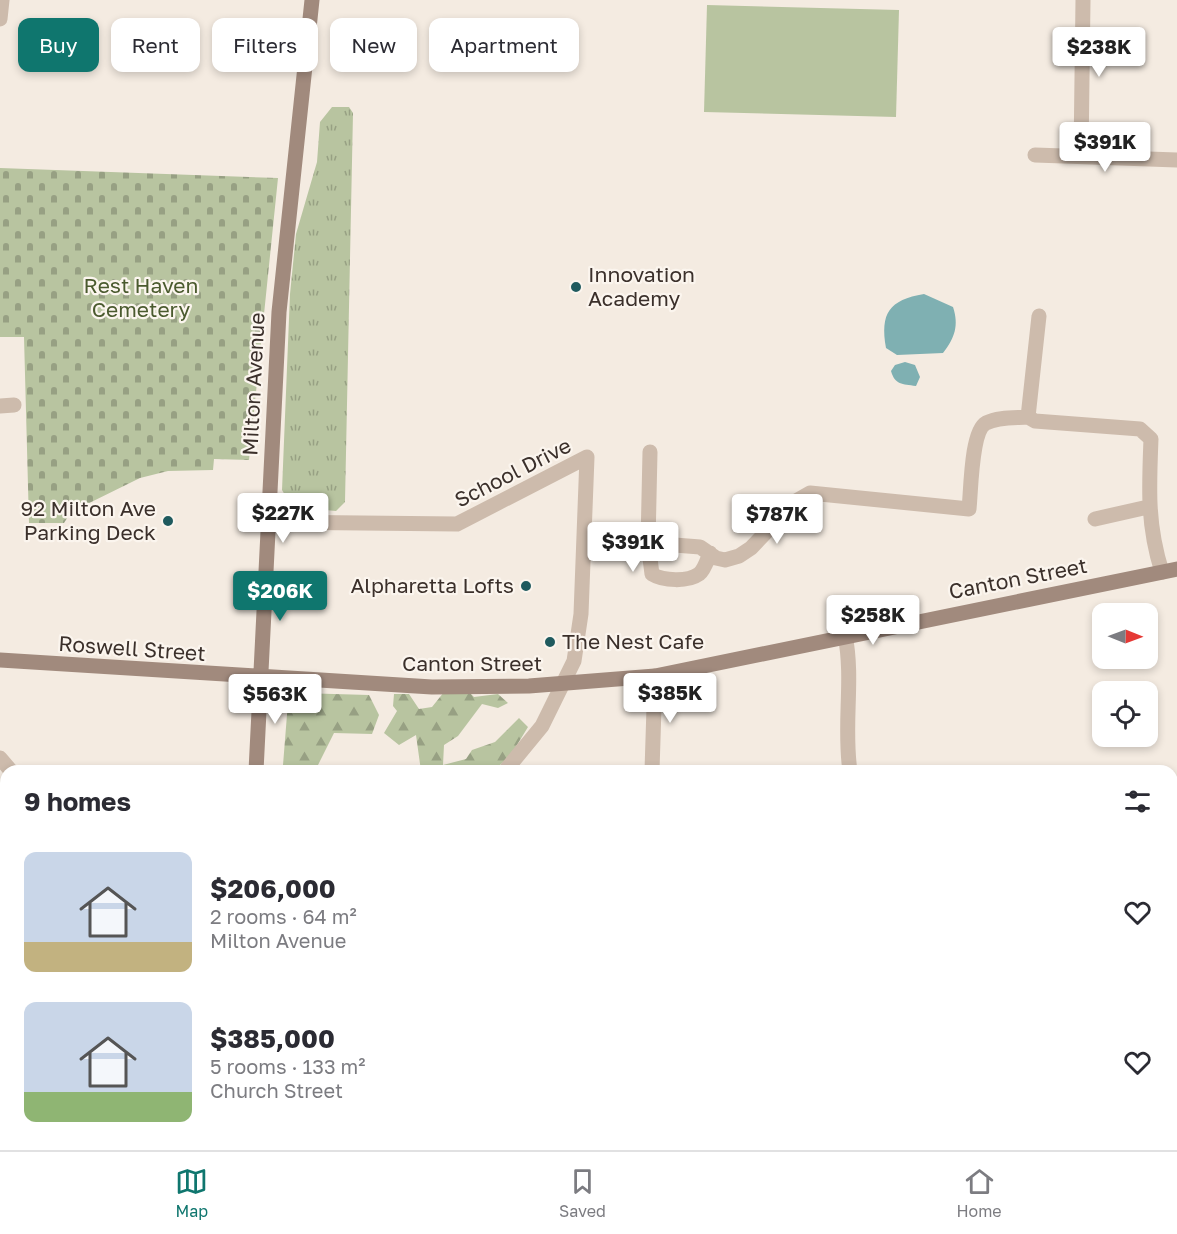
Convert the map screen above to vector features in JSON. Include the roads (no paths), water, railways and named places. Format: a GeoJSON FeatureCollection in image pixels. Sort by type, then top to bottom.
{"type":"FeatureCollection","features":[{"type":"Feature","properties":{"kind":"street"},"geometry":{"type":"LineString","coordinates":[[0,19],[2,0]]}},
{"type":"Feature","properties":{"kind":"street","name":"Milton Avenue"},"geometry":{"type":"LineString","coordinates":[[256,765],[279,312],[312,0]]}},
{"type":"Feature","properties":{"kind":"street"},"geometry":{"type":"LineString","coordinates":[[1081,155],[1083,0]]}},
{"type":"Feature","properties":{"kind":"street"},"geometry":{"type":"LineString","coordinates":[[1035,155],[1177,160]]}},
{"type":"Feature","properties":{"kind":"street"},"geometry":{"type":"LineString","coordinates":[[1028,417],[1039,316]]}},
{"type":"Feature","properties":{"kind":"street"},"geometry":{"type":"LineString","coordinates":[[586,538],[700,547],[725,560],[746,552],[796,501],[810,493],[969,509],[976,435],[983,424],[996,419],[1028,417],[1035,421],[1140,429],[1149,435],[1151,440],[1148,507],[1153,539],[1170,570]]}},
{"type":"Feature","properties":{"kind":"street"},"geometry":{"type":"LineString","coordinates":[[650,452],[649,570],[657,578],[690,579],[704,568],[710,553]]}},
{"type":"Feature","properties":{"kind":"street","name":"School Drive"},"geometry":{"type":"LineString","coordinates":[[267,522],[457,524],[587,457],[586,538],[579,639],[572,668],[530,744],[511,765]]}},
{"type":"Feature","properties":{"kind":"street"},"geometry":{"type":"LineString","coordinates":[[1095,519],[1148,507]]}},
{"type":"Feature","properties":{"kind":"street","name":"Canton Street"},"geometry":{"type":"LineString","coordinates":[[261,677],[432,687],[564,683],[655,676],[845,635],[1170,570]]}},
{"type":"Feature","properties":{"kind":"street"},"geometry":{"type":"LineString","coordinates":[[845,635],[850,657],[847,742],[849,765]]}},
{"type":"Feature","properties":{"kind":"street","name":"Roswell Street"},"geometry":{"type":"LineString","coordinates":[[0,660],[261,677]]}},
{"type":"Feature","properties":{"kind":"street"},"geometry":{"type":"LineString","coordinates":[[651,765],[655,676]]}},
{"type":"Feature","properties":{"kind":"water"},"geometry":{"type":"Polygon","coordinates":[[[924,294],[953,307],[956,326],[953,337],[943,353],[897,355],[886,348],[884,326],[886,317],[895,304],[924,294]]]}},
{"type":"Feature","properties":{"kind":"water"},"geometry":{"type":"Polygon","coordinates":[[[905,362],[915,365],[920,377],[916,386],[900,383],[893,376],[891,371],[895,365],[905,362]]]}},
{"type":"Feature","properties":{"kind":"place","name":"Innovation Academy"},"geometry":{"type":"Point","coordinates":[576,287]}},
{"type":"Feature","properties":{"kind":"place","name":"92 Milton Ave Parking Deck"},"geometry":{"type":"Point","coordinates":[168,521]}},
{"type":"Feature","properties":{"kind":"place","name":"Alpharetta Lofts"},"geometry":{"type":"Point","coordinates":[526,586]}},
{"type":"Feature","properties":{"kind":"place","name":"The Nest Cafe"},"geometry":{"type":"Point","coordinates":[550,642]}},
{"type":"Feature","properties":{"kind":"park label","name":"Rest Haven Cemetery"},"geometry":{"type":"Point","coordinates":[141,298]}}]}
